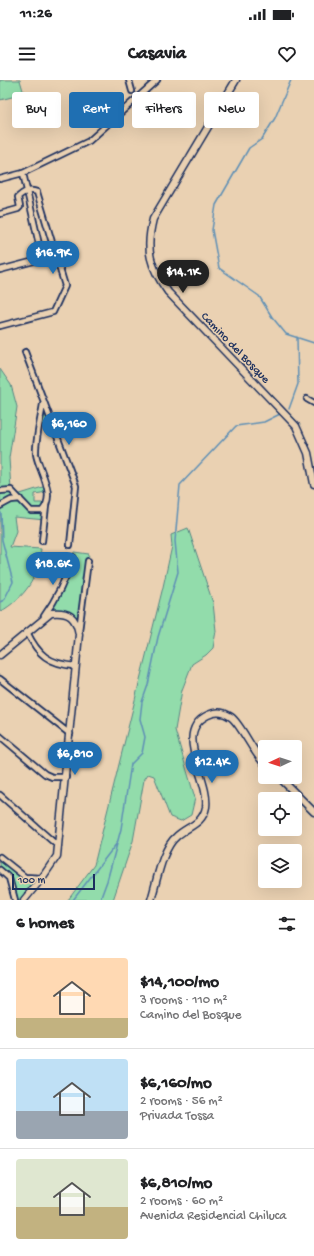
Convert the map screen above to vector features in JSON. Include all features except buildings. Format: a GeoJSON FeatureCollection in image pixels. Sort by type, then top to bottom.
{"type":"FeatureCollection","features":[{"type":"Feature","properties":{"kind":"street"},"geometry":{"type":"LineString","coordinates":[[129,80],[132,92]]}},
{"type":"Feature","properties":{"kind":"street"},"geometry":{"type":"LineString","coordinates":[[0,179],[23,173],[90,141],[157,80]]}},
{"type":"Feature","properties":{"kind":"street","name":"Camino del Bosque"},"geometry":{"type":"LineString","coordinates":[[236,80],[153,219],[150,231],[149,253],[157,276],[168,292],[296,426],[311,453],[314,484]]}},
{"type":"Feature","properties":{"kind":"street"},"geometry":{"type":"LineString","coordinates":[[0,270],[42,258],[23,173]]}},
{"type":"Feature","properties":{"kind":"street"},"geometry":{"type":"LineString","coordinates":[[0,214],[18,209],[20,207],[18,197],[27,191],[34,190],[39,195],[65,286],[53,312],[0,326]]}},
{"type":"Feature","properties":{"kind":"street"},"geometry":{"type":"LineString","coordinates":[[25,352],[76,486],[70,545]]}},
{"type":"Feature","properties":{"kind":"street"},"geometry":{"type":"LineString","coordinates":[[307,399],[314,403]]}},
{"type":"Feature","properties":{"kind":"street"},"geometry":{"type":"LineString","coordinates":[[42,541],[47,488],[36,453],[43,402]]}},
{"type":"Feature","properties":{"kind":"street"},"geometry":{"type":"LineString","coordinates":[[0,491],[12,490],[32,511],[42,511],[46,506]]}},
{"type":"Feature","properties":{"kind":"street"},"geometry":{"type":"LineString","coordinates":[[0,506],[11,500],[20,499]]}},
{"type":"Feature","properties":{"kind":"street"},"geometry":{"type":"LineString","coordinates":[[43,619],[62,587],[73,557]]}},
{"type":"Feature","properties":{"kind":"street"},"geometry":{"type":"LineString","coordinates":[[24,900],[42,878],[57,856],[66,777],[75,666],[88,561]]}},
{"type":"Feature","properties":{"kind":"street"},"geometry":{"type":"LineString","coordinates":[[0,655],[51,613],[61,612],[71,616],[77,624],[79,634]]}},
{"type":"Feature","properties":{"kind":"street"},"geometry":{"type":"LineString","coordinates":[[27,632],[34,647],[46,658],[61,665],[75,666]]}},
{"type":"Feature","properties":{"kind":"street"},"geometry":{"type":"LineString","coordinates":[[0,679],[70,734]]}},
{"type":"Feature","properties":{"kind":"street"},"geometry":{"type":"LineString","coordinates":[[151,900],[166,852],[171,842],[178,835],[195,825],[203,817],[206,807],[206,795],[192,737],[195,726],[203,717],[213,713],[223,713],[228,715],[233,718],[252,750],[258,756]]}},
{"type":"Feature","properties":{"kind":"street"},"geometry":{"type":"LineString","coordinates":[[0,736],[45,774],[52,777],[66,777]]}},
{"type":"Feature","properties":{"kind":"street"},"geometry":{"type":"LineString","coordinates":[[286,784],[314,812]]}},
{"type":"Feature","properties":{"kind":"street"},"geometry":{"type":"LineString","coordinates":[[0,795],[58,846]]}},
{"type":"Feature","properties":{"kind":"street"},"geometry":{"type":"LineString","coordinates":[[0,858],[25,877],[42,878]]}},
{"type":"Feature","properties":{"kind":"street"},"geometry":{"type":"LineString","coordinates":[[0,870],[9,878],[15,900]]}},
{"type":"Feature","properties":{"kind":"green space"},"geometry":{"type":"Polygon","coordinates":[[[0,80],[20,80],[23,92],[12,92],[12,97],[0,100],[0,80]]]}},
{"type":"Feature","properties":{"kind":"green space"},"geometry":{"type":"Polygon","coordinates":[[[0,369],[11,385],[17,407],[9,458],[11,490],[17,495],[46,486],[47,492],[35,494],[35,503],[47,503],[45,520],[14,517],[16,531],[10,547],[41,549],[37,569],[29,586],[17,600],[0,612],[0,369]]]}},
{"type":"Feature","properties":{"kind":"green space"},"geometry":{"type":"Polygon","coordinates":[[[43,402],[52,424],[40,429],[43,402]]]}},
{"type":"Feature","properties":{"kind":"green space"},"geometry":{"type":"Polygon","coordinates":[[[188,528],[213,603],[216,631],[213,648],[206,655],[192,664],[182,690],[175,730],[195,798],[191,815],[181,821],[170,817],[154,776],[148,774],[144,780],[133,841],[113,900],[68,900],[94,865],[163,587],[172,546],[171,535],[188,528]]]}},
{"type":"Feature","properties":{"kind":"green space"},"geometry":{"type":"Polygon","coordinates":[[[74,552],[89,554],[81,607],[79,634],[77,624],[61,612],[43,619],[65,580],[74,552]]]}},
{"type":"Feature","properties":{"kind":"green space"},"geometry":{"type":"Polygon","coordinates":[[[0,857],[25,877],[42,878],[24,900],[15,900],[9,878],[0,870],[0,857]]]}},
{"type":"Feature","properties":{"kind":"waterway"},"geometry":{"type":"LineString","coordinates":[[291,80],[275,118],[262,139],[249,148],[216,205],[212,230],[219,268],[259,296],[272,317],[286,334],[314,343]]}},
{"type":"Feature","properties":{"kind":"waterway"},"geometry":{"type":"LineString","coordinates":[[289,409],[298,384],[297,337]]}},
{"type":"Feature","properties":{"kind":"waterway"},"geometry":{"type":"LineString","coordinates":[[100,900],[107,881],[121,829],[131,764],[142,753],[145,737],[140,719],[142,702],[148,685],[158,637],[178,572],[175,541],[180,485],[236,426],[264,422],[280,414]]}},
{"type":"Feature","properties":{"kind":"waterway"},"geometry":{"type":"LineString","coordinates":[[0,602],[4,600],[13,582],[2,540],[1,513]]}},
{"type":"Feature","properties":{"kind":"waterway"},"geometry":{"type":"LineString","coordinates":[[73,900],[117,843]]}}]}
